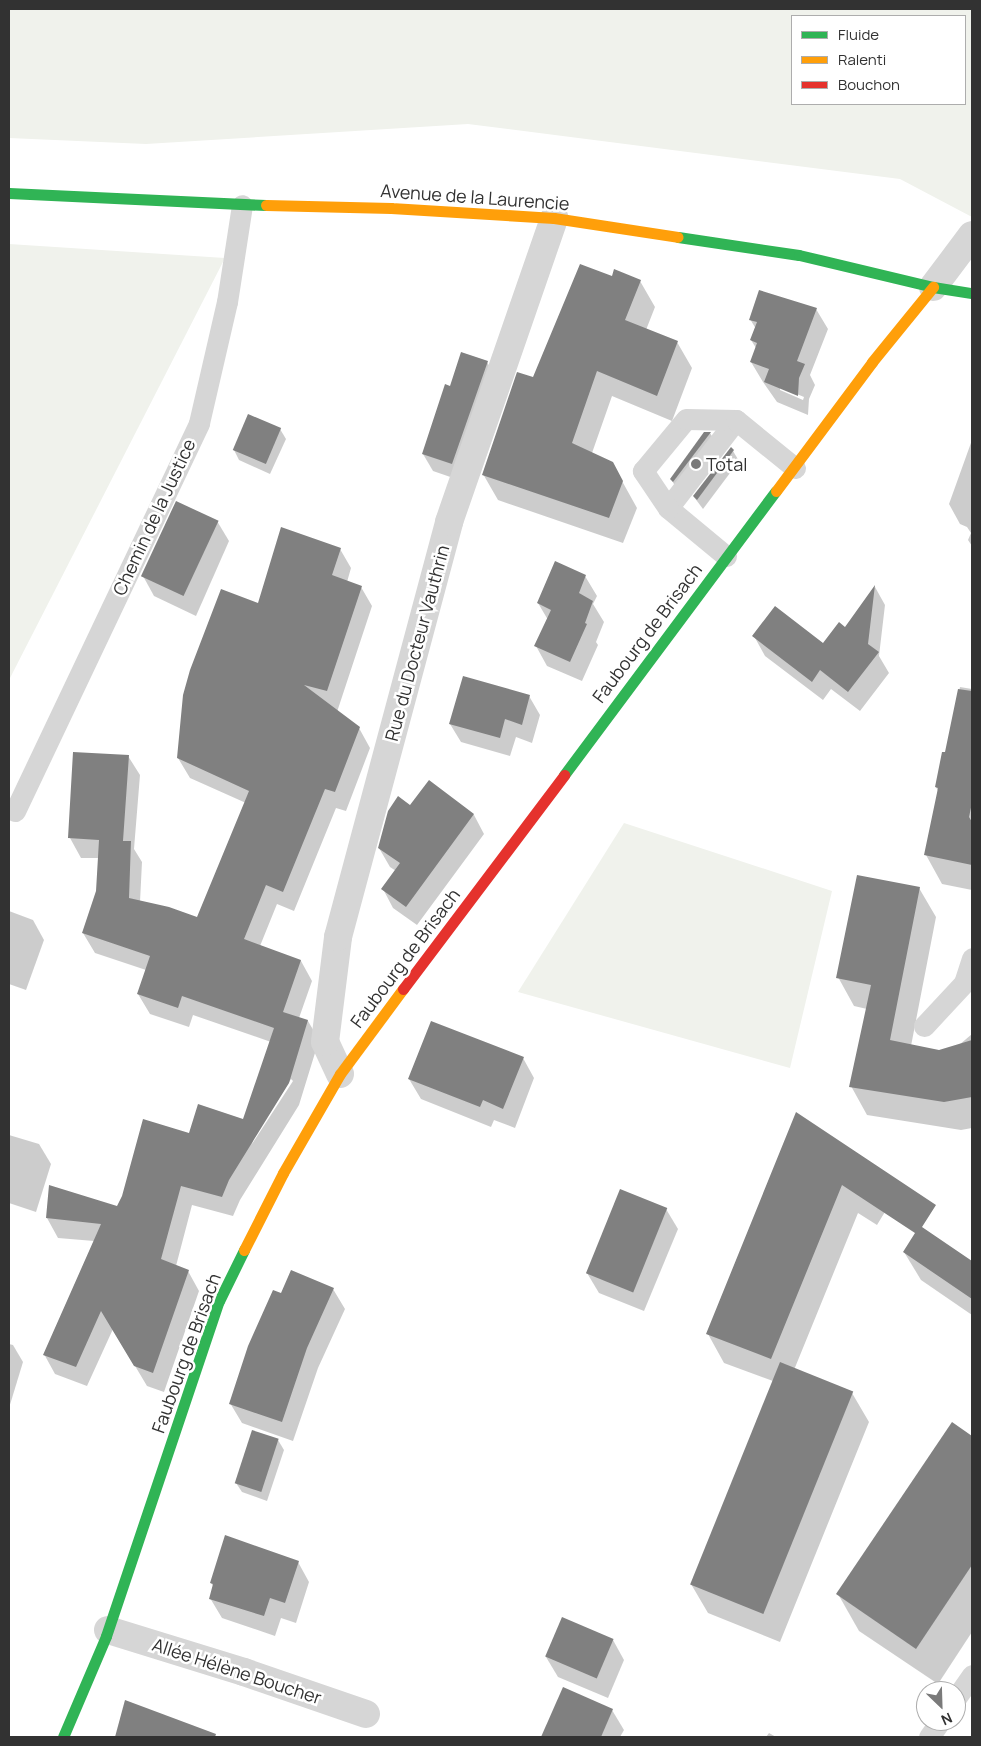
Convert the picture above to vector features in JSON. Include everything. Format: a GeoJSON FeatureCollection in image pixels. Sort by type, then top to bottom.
{"type":"FeatureCollection","features":[{"type":"Feature","properties":{"kind":"main road","name":"Avenue de la Laurencie"},"geometry":{"type":"LineString","coordinates":[[9,193],[242,205],[391,208],[554,218],[799,255],[933,287],[972,293]]}},
{"type":"Feature","properties":{"kind":"main road","name":"Avenue de la Laurencie"},"geometry":{"type":"LineString","coordinates":[[933,287],[964,305]]}},
{"type":"Feature","properties":{"kind":"main road","name":"Faubourg de Brisach"},"geometry":{"type":"LineString","coordinates":[[62,1737],[108,1630],[219,1301],[283,1173],[340,1074],[872,362],[933,287]]}},
{"type":"Feature","properties":{"kind":"street","name":"Rue du Docteur Vauthrin"},"geometry":{"type":"LineString","coordinates":[[340,1074],[325,1042],[338,937],[449,522],[554,218]]}},
{"type":"Feature","properties":{"kind":"street"},"geometry":{"type":"LineString","coordinates":[[933,287],[972,235]]}},
{"type":"Feature","properties":{"kind":"street","name":"Allée Hélène Boucher"},"geometry":{"type":"LineString","coordinates":[[108,1630],[244,1672],[366,1714]]}},
{"type":"Feature","properties":{"kind":"lane","name":"Chemin de la Justice"},"geometry":{"type":"LineString","coordinates":[[15,811],[199,423],[227,302],[242,205]]}},
{"type":"Feature","properties":{"kind":"lane"},"geometry":{"type":"LineString","coordinates":[[726,556],[668,508],[643,470],[686,419],[736,420],[794,468]]}},
{"type":"Feature","properties":{"kind":"lane"},"geometry":{"type":"LineString","coordinates":[[668,508],[736,420]]}},
{"type":"Feature","properties":{"kind":"lane"},"geometry":{"type":"LineString","coordinates":[[924,1026],[964,983],[972,958]]}},
{"type":"Feature","properties":{"kind":"shaded area"},"geometry":{"type":"Polygon","coordinates":[[[9,9],[972,9],[972,217],[900,179],[468,124],[146,144],[9,138],[9,9]]]}},
{"type":"Feature","properties":{"kind":"shaded area"},"geometry":{"type":"Polygon","coordinates":[[[9,244],[225,258],[9,680],[9,244]]]}},
{"type":"Feature","properties":{"kind":"shaded area"},"geometry":{"type":"Polygon","coordinates":[[[624,823],[832,891],[790,1068],[518,992],[624,823]]]}},
{"type":"Feature","properties":{"kind":"building"},"geometry":{"type":"Polygon","coordinates":[[[580,264],[612,276],[614,269],[641,280],[625,320],[678,341],[657,396],[597,371],[572,443],[613,462],[623,481],[609,518],[482,475],[517,372],[533,377],[580,264]]]}},
{"type":"Feature","properties":{"kind":"building"},"geometry":{"type":"Polygon","coordinates":[[[759,290],[817,308],[797,361],[805,364],[799,378],[798,396],[764,382],[769,369],[750,362],[757,343],[750,340],[757,322],[749,320],[759,290]]]}},
{"type":"Feature","properties":{"kind":"building"},"geometry":{"type":"Polygon","coordinates":[[[461,352],[488,361],[452,464],[422,454],[445,384],[450,386],[461,352]]]}},
{"type":"Feature","properties":{"kind":"building"},"geometry":{"type":"Polygon","coordinates":[[[248,414],[281,428],[266,464],[233,450],[248,414]]]}},
{"type":"Feature","properties":{"kind":"building"},"geometry":{"type":"Polygon","coordinates":[[[704,432],[711,432],[673,482],[670,479],[704,432]]]}},
{"type":"Feature","properties":{"kind":"building"},"geometry":{"type":"Polygon","coordinates":[[[731,447],[734,450],[697,500],[693,496],[731,447]]]}},
{"type":"Feature","properties":{"kind":"building"},"geometry":{"type":"Polygon","coordinates":[[[176,501],[219,521],[184,596],[141,576],[176,501]]]}},
{"type":"Feature","properties":{"kind":"building"},"geometry":{"type":"Polygon","coordinates":[[[281,527],[341,548],[332,575],[362,586],[327,691],[304,685],[360,727],[335,792],[325,789],[283,892],[266,885],[244,939],[301,960],[283,1012],[308,1020],[289,1083],[229,1180],[222,1197],[181,1186],[161,1259],[189,1270],[153,1373],[134,1366],[101,1311],[76,1367],[43,1355],[101,1224],[46,1218],[49,1185],[117,1206],[122,1196],[143,1119],[189,1133],[198,1104],[243,1119],[274,1028],[182,996],[178,1008],[137,994],[150,956],[82,933],[96,891],[99,840],[68,838],[73,752],[129,755],[123,841],[131,841],[129,898],[169,907],[197,917],[249,791],[177,758],[183,695],[190,670],[221,589],[258,603],[281,527]]]}},
{"type":"Feature","properties":{"kind":"building"},"geometry":{"type":"Polygon","coordinates":[[[555,561],[586,575],[579,593],[593,601],[585,623],[587,624],[570,662],[534,646],[551,610],[537,603],[555,561]]]}},
{"type":"Feature","properties":{"kind":"building"},"geometry":{"type":"Polygon","coordinates":[[[875,585],[868,644],[879,652],[848,692],[820,670],[812,682],[752,636],[775,606],[823,643],[839,622],[845,627],[875,585]]]}},
{"type":"Feature","properties":{"kind":"building"},"geometry":{"type":"Polygon","coordinates":[[[463,676],[530,695],[522,725],[505,719],[500,738],[449,724],[463,676]]]}},
{"type":"Feature","properties":{"kind":"building"},"geometry":{"type":"Polygon","coordinates":[[[958,689],[972,691],[972,803],[969,817],[972,822],[972,865],[924,855],[938,788],[935,787],[942,752],[945,752],[958,689]]]}},
{"type":"Feature","properties":{"kind":"building"},"geometry":{"type":"Polygon","coordinates":[[[429,780],[474,814],[406,907],[381,889],[400,863],[378,848],[388,811],[398,796],[410,805],[429,780]]]}},
{"type":"Feature","properties":{"kind":"building"},"geometry":{"type":"Polygon","coordinates":[[[857,875],[920,887],[890,1040],[939,1050],[972,1040],[972,1097],[944,1102],[849,1087],[871,985],[836,978],[857,875]]]}},
{"type":"Feature","properties":{"kind":"building"},"geometry":{"type":"Polygon","coordinates":[[[431,1021],[524,1057],[503,1109],[483,1100],[480,1107],[408,1079],[431,1021]]]}},
{"type":"Feature","properties":{"kind":"building"},"geometry":{"type":"Polygon","coordinates":[[[796,1112],[936,1205],[922,1227],[972,1261],[972,1299],[903,1252],[915,1233],[842,1185],[771,1359],[706,1334],[796,1112]]]}},
{"type":"Feature","properties":{"kind":"building"},"geometry":{"type":"Polygon","coordinates":[[[620,1189],[667,1208],[633,1292],[586,1273],[620,1189]]]}},
{"type":"Feature","properties":{"kind":"building"},"geometry":{"type":"Polygon","coordinates":[[[291,1270],[334,1288],[307,1348],[282,1422],[229,1404],[248,1346],[273,1290],[281,1293],[291,1270]]]}},
{"type":"Feature","properties":{"kind":"building"},"geometry":{"type":"Polygon","coordinates":[[[780,1362],[853,1392],[763,1614],[690,1585],[780,1362]]]}},
{"type":"Feature","properties":{"kind":"building"},"geometry":{"type":"Polygon","coordinates":[[[952,1422],[972,1436],[972,1565],[916,1649],[836,1594],[952,1422]]]}},
{"type":"Feature","properties":{"kind":"building"},"geometry":{"type":"Polygon","coordinates":[[[252,1430],[279,1439],[261,1492],[235,1483],[252,1430]]]}},
{"type":"Feature","properties":{"kind":"building"},"geometry":{"type":"Polygon","coordinates":[[[225,1535],[299,1561],[285,1603],[270,1598],[264,1616],[209,1599],[213,1584],[210,1583],[225,1535]]]}},
{"type":"Feature","properties":{"kind":"building"},"geometry":{"type":"Polygon","coordinates":[[[562,1617],[614,1639],[597,1678],[545,1657],[562,1617]]]}},
{"type":"Feature","properties":{"kind":"building"},"geometry":{"type":"Polygon","coordinates":[[[563,1687],[613,1709],[601,1737],[541,1737],[563,1687]]]}},
{"type":"Feature","properties":{"kind":"building"},"geometry":{"type":"Polygon","coordinates":[[[125,1700],[216,1734],[215,1737],[115,1737],[125,1700]]]}},
{"type":"Feature","properties":{"kind":"traffic: fast"},"geometry":{"type":"LineString","coordinates":[[9,193],[266,205]]}},
{"type":"Feature","properties":{"kind":"traffic: fast"},"geometry":{"type":"LineString","coordinates":[[678,237],[799,255],[933,287],[972,293]]}},
{"type":"Feature","properties":{"kind":"traffic: fast"},"geometry":{"type":"LineString","coordinates":[[564,775],[776,491]]}},
{"type":"Feature","properties":{"kind":"traffic: fast"},"geometry":{"type":"LineString","coordinates":[[63,1737],[106,1636],[219,1301],[244,1250]]}},
{"type":"Feature","properties":{"kind":"traffic: slow"},"geometry":{"type":"LineString","coordinates":[[266,205],[391,208],[554,218],[678,237]]}},
{"type":"Feature","properties":{"kind":"traffic: slow"},"geometry":{"type":"LineString","coordinates":[[776,491],[872,362],[933,287]]}},
{"type":"Feature","properties":{"kind":"traffic: slow"},"geometry":{"type":"LineString","coordinates":[[244,1250],[283,1173],[340,1074],[403,989]]}},
{"type":"Feature","properties":{"kind":"traffic: jam"},"geometry":{"type":"LineString","coordinates":[[403,989],[564,775]]}},
{"type":"Feature","properties":{"kind":"place","name":"Total"},"geometry":{"type":"Point","coordinates":[696,464]}}]}
